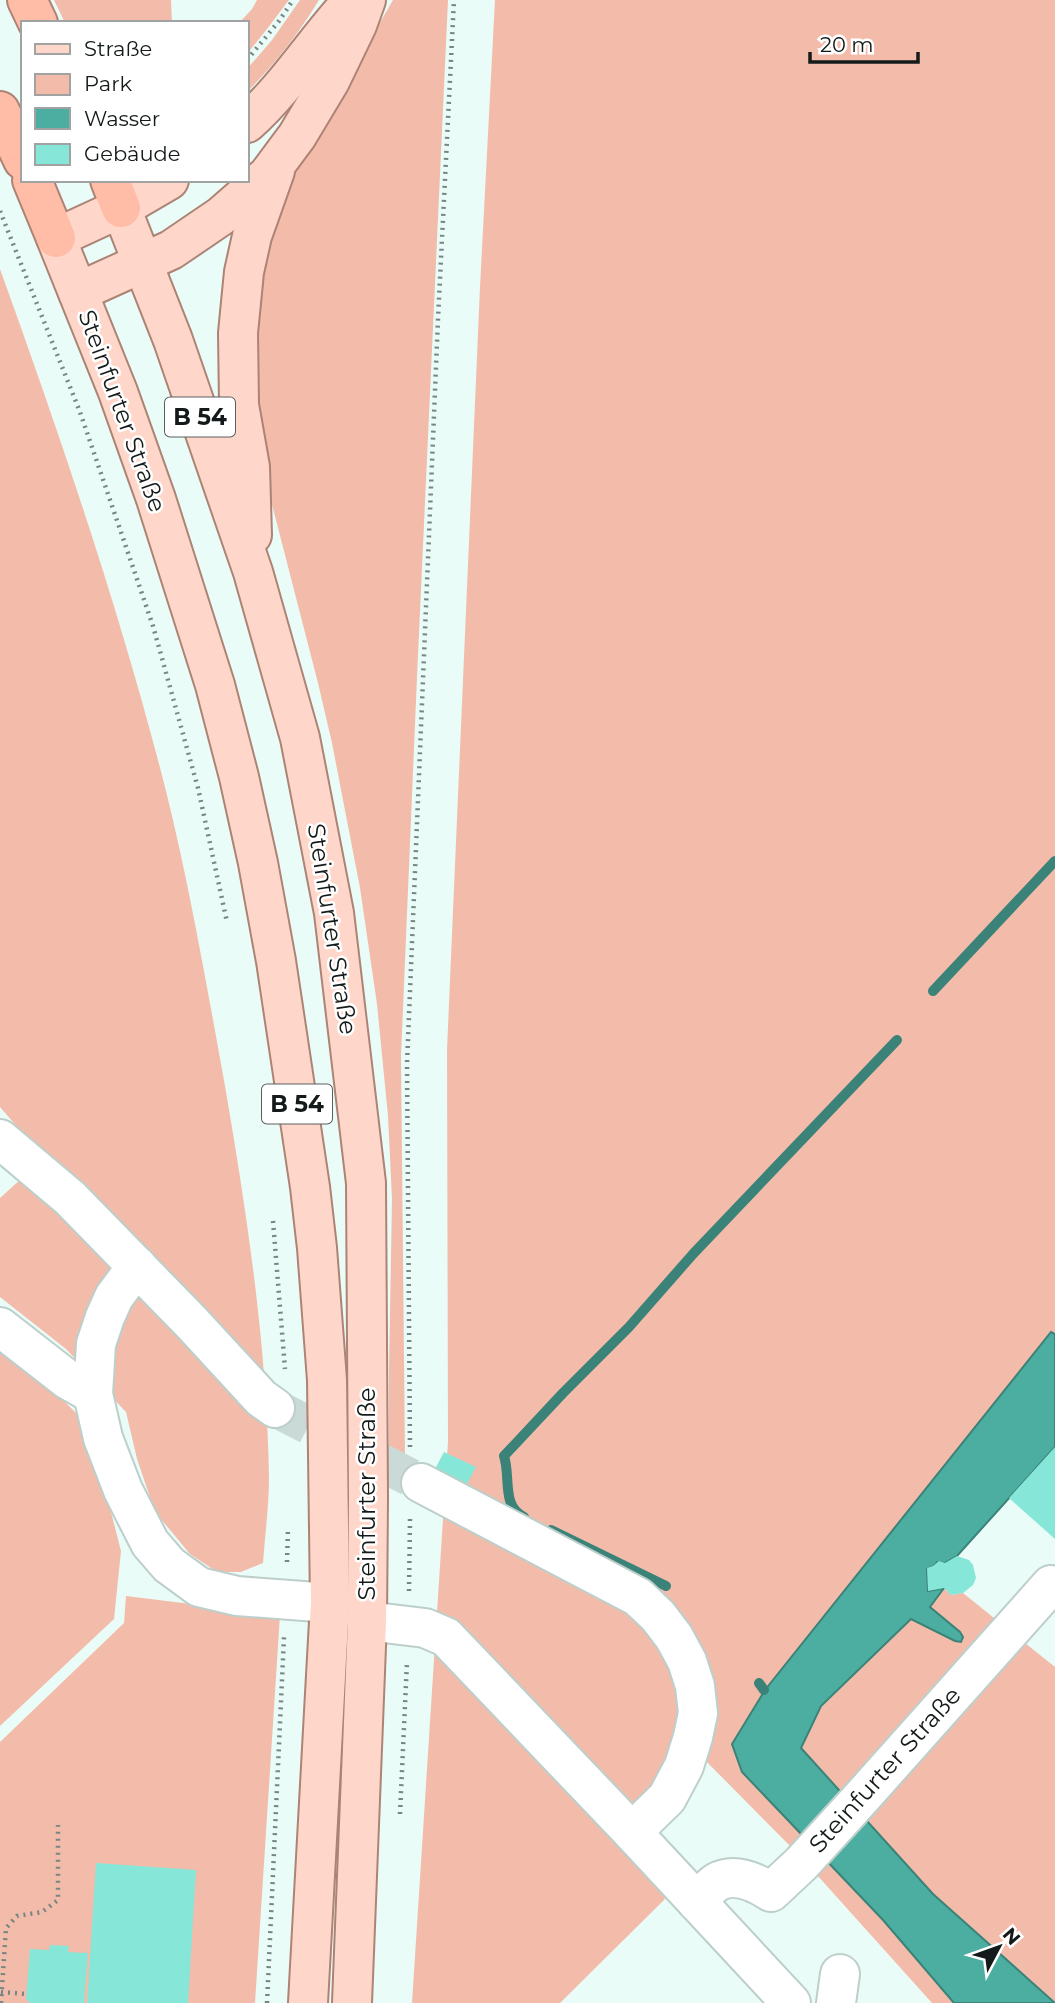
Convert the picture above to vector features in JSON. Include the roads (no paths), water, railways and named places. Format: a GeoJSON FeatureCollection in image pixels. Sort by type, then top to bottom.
{"type":"FeatureCollection","features":[{"type":"Feature","properties":{"kind":"highway"},"geometry":{"type":"LineString","coordinates":[[27,0],[37,21]]}},
{"type":"Feature","properties":{"kind":"highway"},"geometry":{"type":"LineString","coordinates":[[0,111],[21,156]]}},
{"type":"Feature","properties":{"kind":"highway","name":"B 54"},"geometry":{"type":"LineString","coordinates":[[33,182],[56,238]]}},
{"type":"Feature","properties":{"kind":"main road"},"geometry":{"type":"LineString","coordinates":[[248,122],[274,96],[353,0]]}},
{"type":"Feature","properties":{"kind":"main road","name":"Steinfurter Straße"},"geometry":{"type":"LineString","coordinates":[[78,292],[171,250],[221,216],[268,175],[297,136],[330,81],[366,0]]}},
{"type":"Feature","properties":{"kind":"main road"},"geometry":{"type":"LineString","coordinates":[[253,572],[250,467],[239,405],[238,333],[244,272],[251,236],[279,160]]}},
{"type":"Feature","properties":{"kind":"main road"},"geometry":{"type":"LineString","coordinates":[[56,238],[116,194],[161,182]]}},
{"type":"Feature","properties":{"kind":"main road","name":"Steinfurter Straße"},"geometry":{"type":"LineString","coordinates":[[116,194],[173,340],[253,572],[300,738],[334,914],[366,1182],[367,1622],[352,2003]]}},
{"type":"Feature","properties":{"kind":"main road","name":"Steinfurter Straße"},"geometry":{"type":"LineString","coordinates":[[56,238],[118,392],[190,601],[226,724],[258,863],[310,1187],[327,1380],[330,1603],[308,2003]]}},
{"type":"Feature","properties":{"kind":"lane"},"geometry":{"type":"LineString","coordinates":[[0,1139],[70,1198],[261,1398],[275,1408]]}},
{"type":"Feature","properties":{"kind":"lane","name":"Steinfurter Straße"},"geometry":{"type":"LineString","coordinates":[[137,1266],[114,1297],[105,1317],[96,1344],[93,1394],[103,1438],[127,1499],[150,1543],[169,1565],[199,1587],[237,1597],[330,1603]]}},
{"type":"Feature","properties":{"kind":"lane"},"geometry":{"type":"LineString","coordinates":[[0,1327],[68,1380],[93,1394]]}},
{"type":"Feature","properties":{"kind":"lane"},"geometry":{"type":"LineString","coordinates":[[414,1484],[638,1597],[658,1616],[674,1637],[687,1661],[695,1686],[698,1713],[693,1737],[684,1766],[667,1798],[632,1832]]}},
{"type":"Feature","properties":{"kind":"lane","name":"Steinfurter Straße"},"geometry":{"type":"LineString","coordinates":[[697,1902],[718,1881],[736,1878],[754,1881],[771,1892],[802,1863],[1051,1585],[1055,1588]]}},
{"type":"Feature","properties":{"kind":"lane","name":"Steinfurter Straße"},"geometry":{"type":"LineString","coordinates":[[367,1622],[425,1628],[446,1637],[791,2003]]}},
{"type":"Feature","properties":{"kind":"water"},"geometry":{"type":"Polygon","coordinates":[[[1051,1332],[1055,1334],[1055,1447],[957,1556],[945,1563],[937,1562],[927,1569],[928,1591],[944,1588],[930,1607],[960,1632],[963,1637],[961,1642],[911,1619],[821,1706],[801,1748],[933,1894],[1055,2003],[954,2003],[883,1920],[742,1772],[732,1744],[765,1690],[1051,1332]]]}},
{"type":"Feature","properties":{"kind":"waterway"},"geometry":{"type":"LineString","coordinates":[[933,991],[1055,861]]}},
{"type":"Feature","properties":{"kind":"waterway"},"geometry":{"type":"LineString","coordinates":[[524,1517],[512,1506],[509,1498],[504,1456],[629,1327],[693,1254],[897,1040]]}},
{"type":"Feature","properties":{"kind":"waterway"},"geometry":{"type":"LineString","coordinates":[[551,1530],[666,1586]]}},
{"type":"Feature","properties":{"kind":"waterway"},"geometry":{"type":"LineString","coordinates":[[759,1683],[764,1690]]}},
{"type":"Feature","properties":{"kind":"tunnel"},"geometry":{"type":"LineString","coordinates":[[275,1408],[421,1483]]}}]}
